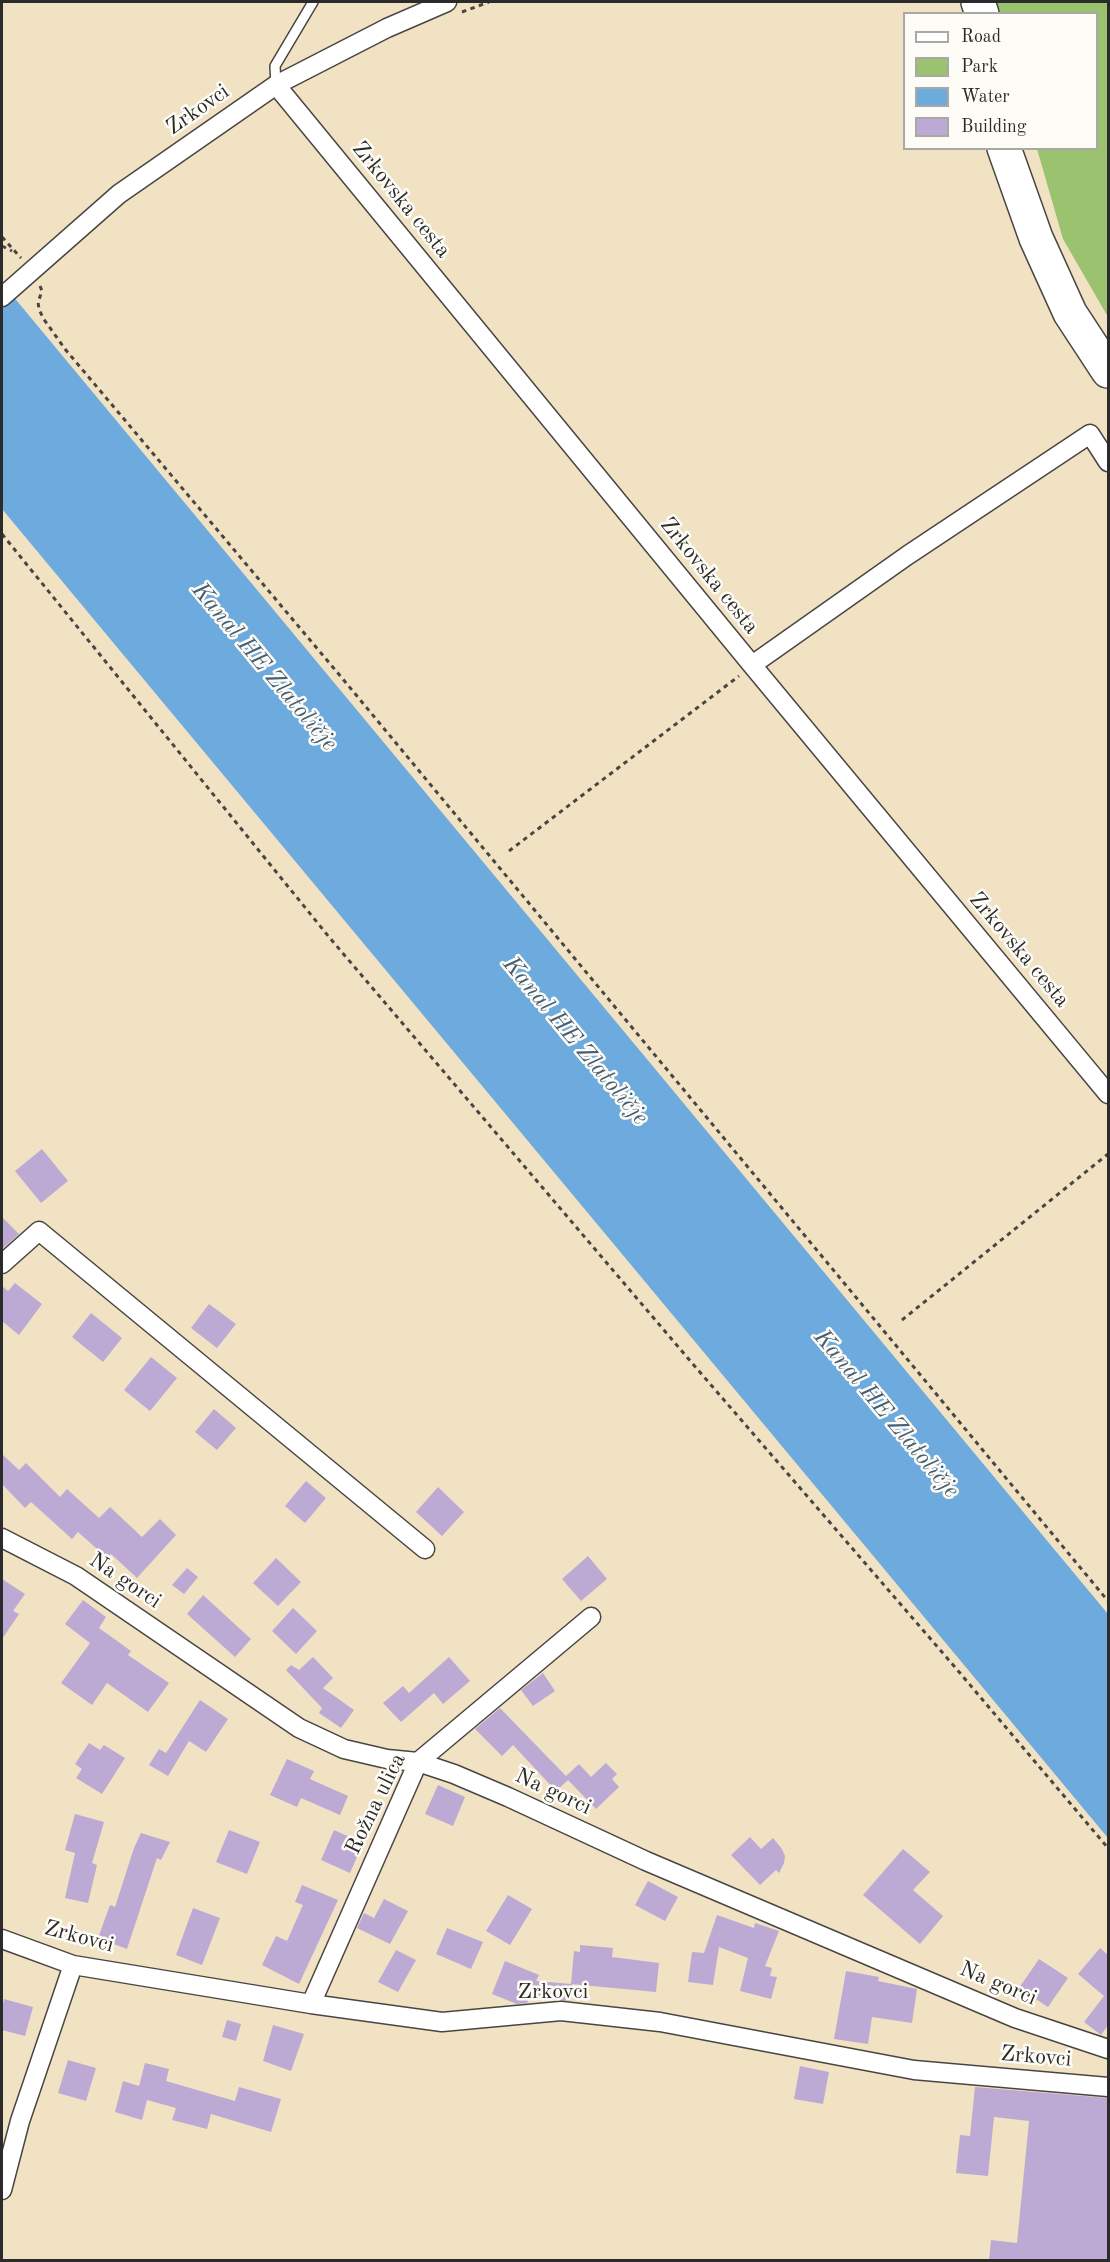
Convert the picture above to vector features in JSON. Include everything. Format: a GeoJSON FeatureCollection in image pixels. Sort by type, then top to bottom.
{"type":"FeatureCollection","features":[{"type":"Feature","properties":{"kind":"highway"},"geometry":{"type":"LineString","coordinates":[[1006,150],[1036,238],[1065,302],[1108,371]]}},
{"type":"Feature","properties":{"kind":"highway"},"geometry":{"type":"LineString","coordinates":[[1028,150],[1053,230],[1089,303],[1108,331]]}},
{"type":"Feature","properties":{"kind":"street","name":"Zrkovci"},"geometry":{"type":"LineString","coordinates":[[2,297],[119,194],[276,85],[387,28],[447,2]]}},
{"type":"Feature","properties":{"kind":"street","name":"Zrkovska cesta"},"geometry":{"type":"LineString","coordinates":[[276,85],[1108,1094]]}},
{"type":"Feature","properties":{"kind":"street"},"geometry":{"type":"LineString","coordinates":[[752,665],[908,555],[1090,434],[1108,462]]}},
{"type":"Feature","properties":{"kind":"street"},"geometry":{"type":"LineString","coordinates":[[2,1264],[39,1231],[425,1549]]}},
{"type":"Feature","properties":{"kind":"street","name":"Na gorci"},"geometry":{"type":"LineString","coordinates":[[2,1538],[76,1576],[299,1728],[344,1749],[387,1759],[418,1762],[454,1774],[646,1861],[1015,2018],[1108,2049]]}},
{"type":"Feature","properties":{"kind":"street","name":"Rožna ulica"},"geometry":{"type":"LineString","coordinates":[[312,2004],[418,1762],[591,1617]]}},
{"type":"Feature","properties":{"kind":"street","name":"Zrkovci"},"geometry":{"type":"LineString","coordinates":[[2,1939],[73,1965],[312,2004],[442,2022],[561,2011],[660,2022],[914,2070],[1108,2087]]}},
{"type":"Feature","properties":{"kind":"street"},"geometry":{"type":"LineString","coordinates":[[2,2190],[20,2121],[73,1965]]}},
{"type":"Feature","properties":{"kind":"lane"},"geometry":{"type":"LineString","coordinates":[[276,85],[275,66],[313,2]]}},
{"type":"Feature","properties":{"kind":"path"},"geometry":{"type":"LineString","coordinates":[[2,237],[14,252],[2,246]]}},
{"type":"Feature","properties":{"kind":"path"},"geometry":{"type":"LineString","coordinates":[[42,291],[38,302],[39,309],[65,349],[342,678],[1108,1601]]}},
{"type":"Feature","properties":{"kind":"path"},"geometry":{"type":"LineString","coordinates":[[2,534],[329,937],[1108,1848]]}},
{"type":"Feature","properties":{"kind":"path"},"geometry":{"type":"LineString","coordinates":[[509,851],[752,665]]}},
{"type":"Feature","properties":{"kind":"path"},"geometry":{"type":"LineString","coordinates":[[902,1320],[1108,1154]]}},
{"type":"Feature","properties":{"kind":"green space"},"geometry":{"type":"Polygon","coordinates":[[[997,2],[1108,2],[1108,317],[1063,239],[1037,150],[1098,150],[1098,12],[998,12],[997,2]]]}},
{"type":"Feature","properties":{"kind":"water","name":"Kanal HE Zlatoličje"},"geometry":{"type":"Polygon","coordinates":[[[2,283],[1108,1614],[1108,1838],[2,509],[2,283]]]}},
{"type":"Feature","properties":{"kind":"building"},"geometry":{"type":"Polygon","coordinates":[[[42,1149],[68,1181],[41,1203],[15,1171],[42,1149]]]}},
{"type":"Feature","properties":{"kind":"building"},"geometry":{"type":"Polygon","coordinates":[[[2,1217],[19,1234],[2,1249],[2,1217]]]}},
{"type":"Feature","properties":{"kind":"building"},"geometry":{"type":"Polygon","coordinates":[[[15,1283],[42,1304],[19,1335],[2,1321],[2,1286],[8,1291],[15,1283]]]}},
{"type":"Feature","properties":{"kind":"building"},"geometry":{"type":"Polygon","coordinates":[[[209,1304],[236,1324],[217,1348],[191,1328],[209,1304]]]}},
{"type":"Feature","properties":{"kind":"building"},"geometry":{"type":"Polygon","coordinates":[[[91,1313],[122,1338],[103,1362],[72,1337],[91,1313]]]}},
{"type":"Feature","properties":{"kind":"building"},"geometry":{"type":"Polygon","coordinates":[[[151,1357],[177,1378],[150,1411],[124,1390],[151,1357]]]}},
{"type":"Feature","properties":{"kind":"building"},"geometry":{"type":"Polygon","coordinates":[[[214,1409],[236,1428],[217,1450],[195,1432],[214,1409]]]}},
{"type":"Feature","properties":{"kind":"building"},"geometry":{"type":"Polygon","coordinates":[[[2,1454],[19,1470],[26,1463],[60,1497],[67,1489],[99,1518],[110,1507],[142,1537],[160,1519],[176,1535],[137,1578],[111,1554],[107,1558],[78,1532],[72,1539],[31,1502],[25,1508],[2,1484],[2,1454]]]}},
{"type":"Feature","properties":{"kind":"building"},"geometry":{"type":"Polygon","coordinates":[[[306,1481],[326,1498],[305,1523],[285,1506],[306,1481]]]}},
{"type":"Feature","properties":{"kind":"building"},"geometry":{"type":"Polygon","coordinates":[[[438,1487],[464,1512],[442,1536],[416,1512],[438,1487]]]}},
{"type":"Feature","properties":{"kind":"building"},"geometry":{"type":"Polygon","coordinates":[[[588,1556],[607,1579],[581,1601],[562,1579],[588,1556]]]}},
{"type":"Feature","properties":{"kind":"building"},"geometry":{"type":"Polygon","coordinates":[[[276,1558],[301,1582],[278,1606],[253,1583],[276,1558]]]}},
{"type":"Feature","properties":{"kind":"building"},"geometry":{"type":"Polygon","coordinates":[[[187,1568],[198,1577],[184,1594],[172,1585],[187,1568]]]}},
{"type":"Feature","properties":{"kind":"building"},"geometry":{"type":"Polygon","coordinates":[[[2,1579],[25,1594],[13,1611],[19,1614],[2,1639],[2,1579]]]}},
{"type":"Feature","properties":{"kind":"building"},"geometry":{"type":"Polygon","coordinates":[[[203,1595],[251,1639],[235,1657],[187,1614],[203,1595]]]}},
{"type":"Feature","properties":{"kind":"building"},"geometry":{"type":"Polygon","coordinates":[[[83,1600],[106,1617],[99,1628],[131,1651],[128,1655],[169,1683],[148,1712],[107,1683],[92,1705],[61,1683],[90,1643],[65,1624],[83,1600]]]}},
{"type":"Feature","properties":{"kind":"building"},"geometry":{"type":"Polygon","coordinates":[[[293,1608],[317,1631],[296,1654],[272,1631],[293,1608]]]}},
{"type":"Feature","properties":{"kind":"building"},"geometry":{"type":"Polygon","coordinates":[[[313,1657],[333,1678],[323,1688],[354,1710],[341,1728],[319,1713],[322,1708],[286,1670],[291,1665],[299,1670],[313,1657]]]}},
{"type":"Feature","properties":{"kind":"building"},"geometry":{"type":"Polygon","coordinates":[[[449,1657],[470,1681],[443,1704],[434,1693],[401,1722],[383,1703],[403,1686],[409,1693],[449,1657]]]}},
{"type":"Feature","properties":{"kind":"building"},"geometry":{"type":"Polygon","coordinates":[[[543,1673],[555,1691],[533,1706],[521,1690],[543,1673]]]}},
{"type":"Feature","properties":{"kind":"building"},"geometry":{"type":"Polygon","coordinates":[[[200,1700],[228,1719],[206,1752],[189,1741],[168,1776],[149,1765],[159,1749],[166,1753],[200,1700]]]}},
{"type":"Feature","properties":{"kind":"building"},"geometry":{"type":"Polygon","coordinates":[[[500,1708],[566,1776],[579,1764],[591,1777],[606,1763],[617,1774],[612,1779],[619,1787],[596,1809],[568,1780],[556,1791],[513,1745],[502,1756],[475,1729],[500,1708]]]}},
{"type":"Feature","properties":{"kind":"building"},"geometry":{"type":"Polygon","coordinates":[[[89,1743],[100,1750],[104,1745],[125,1758],[102,1794],[76,1778],[82,1769],[75,1764],[89,1743]]]}},
{"type":"Feature","properties":{"kind":"building"},"geometry":{"type":"Polygon","coordinates":[[[287,1759],[314,1771],[310,1779],[348,1796],[340,1815],[301,1798],[297,1807],[270,1795],[287,1759]]]}},
{"type":"Feature","properties":{"kind":"building"},"geometry":{"type":"Polygon","coordinates":[[[438,1785],[465,1797],[453,1826],[425,1814],[438,1785]]]}},
{"type":"Feature","properties":{"kind":"building"},"geometry":{"type":"Polygon","coordinates":[[[75,1814],[104,1822],[92,1863],[97,1865],[88,1903],[65,1898],[75,1853],[65,1850],[75,1814]]]}},
{"type":"Feature","properties":{"kind":"building"},"geometry":{"type":"Polygon","coordinates":[[[229,1830],[260,1842],[247,1874],[216,1862],[229,1830]]]}},
{"type":"Feature","properties":{"kind":"building"},"geometry":{"type":"Polygon","coordinates":[[[334,1830],[363,1843],[350,1873],[321,1860],[334,1830]]]}},
{"type":"Feature","properties":{"kind":"building"},"geometry":{"type":"Polygon","coordinates":[[[141,1833],[170,1842],[161,1860],[157,1858],[127,1949],[98,1938],[110,1905],[115,1907],[141,1833]]]}},
{"type":"Feature","properties":{"kind":"building"},"geometry":{"type":"Polygon","coordinates":[[[750,1837],[761,1849],[773,1838],[785,1856],[779,1873],[776,1870],[760,1885],[731,1855],[750,1837]]]}},
{"type":"Feature","properties":{"kind":"building"},"geometry":{"type":"Polygon","coordinates":[[[903,1849],[930,1872],[913,1890],[943,1916],[920,1944],[863,1895],[903,1849]]]}},
{"type":"Feature","properties":{"kind":"building"},"geometry":{"type":"Polygon","coordinates":[[[648,1881],[678,1897],[665,1921],[635,1905],[648,1881]]]}},
{"type":"Feature","properties":{"kind":"building"},"geometry":{"type":"Polygon","coordinates":[[[302,1885],[338,1900],[299,1984],[262,1965],[276,1936],[287,1941],[303,1905],[295,1902],[302,1885]]]}},
{"type":"Feature","properties":{"kind":"building"},"geometry":{"type":"Polygon","coordinates":[[[508,1895],[532,1909],[510,1945],[486,1931],[508,1895]]]}},
{"type":"Feature","properties":{"kind":"building"},"geometry":{"type":"Polygon","coordinates":[[[384,1899],[408,1911],[390,1944],[357,1928],[364,1913],[374,1918],[384,1899]]]}},
{"type":"Feature","properties":{"kind":"building"},"geometry":{"type":"Polygon","coordinates":[[[193,1908],[220,1918],[202,1965],[176,1955],[193,1908]]]}},
{"type":"Feature","properties":{"kind":"building"},"geometry":{"type":"Polygon","coordinates":[[[717,1915],[754,1928],[755,1923],[779,1931],[765,1966],[772,1968],[770,1976],[777,1977],[771,1999],[740,1991],[748,1958],[719,1947],[713,1985],[688,1982],[692,1952],[704,1953],[717,1915]]]}},
{"type":"Feature","properties":{"kind":"building"},"geometry":{"type":"Polygon","coordinates":[[[447,1928],[483,1942],[471,1969],[436,1954],[447,1928]]]}},
{"type":"Feature","properties":{"kind":"building"},"geometry":{"type":"Polygon","coordinates":[[[580,1945],[613,1948],[612,1957],[659,1963],[656,1992],[571,1984],[574,1951],[580,1952],[580,1945]]]}},
{"type":"Feature","properties":{"kind":"building"},"geometry":{"type":"Polygon","coordinates":[[[1100,1948],[1108,1955],[1108,2025],[1101,2035],[1084,2022],[1104,1996],[1078,1974],[1100,1948]]]}},
{"type":"Feature","properties":{"kind":"building"},"geometry":{"type":"Polygon","coordinates":[[[396,1950],[416,1960],[398,1992],[378,1982],[396,1950]]]}},
{"type":"Feature","properties":{"kind":"building"},"geometry":{"type":"Polygon","coordinates":[[[1039,1959],[1068,1978],[1048,2007],[1019,1988],[1039,1959]]]}},
{"type":"Feature","properties":{"kind":"building"},"geometry":{"type":"Polygon","coordinates":[[[505,1961],[539,1975],[536,1981],[572,1984],[570,2001],[529,1998],[527,2003],[517,2004],[492,1994],[505,1961]]]}},
{"type":"Feature","properties":{"kind":"building"},"geometry":{"type":"Polygon","coordinates":[[[846,1971],[879,1977],[878,1981],[917,1989],[912,2023],[872,2017],[868,2044],[834,2039],[846,1971]]]}},
{"type":"Feature","properties":{"kind":"building"},"geometry":{"type":"Polygon","coordinates":[[[4,1999],[33,2007],[25,2036],[2,2030],[4,1999]]]}},
{"type":"Feature","properties":{"kind":"building"},"geometry":{"type":"Polygon","coordinates":[[[227,2020],[241,2024],[236,2041],[222,2037],[227,2020]]]}},
{"type":"Feature","properties":{"kind":"building"},"geometry":{"type":"Polygon","coordinates":[[[273,2025],[304,2034],[291,2071],[263,2061],[273,2025]]]}},
{"type":"Feature","properties":{"kind":"building"},"geometry":{"type":"Polygon","coordinates":[[[68,2060],[96,2068],[86,2101],[58,2093],[68,2060]]]}},
{"type":"Feature","properties":{"kind":"building"},"geometry":{"type":"Polygon","coordinates":[[[145,2063],[169,2069],[166,2081],[235,2101],[239,2087],[281,2099],[271,2132],[211,2114],[207,2129],[172,2120],[176,2108],[147,2100],[142,2120],[115,2112],[123,2081],[139,2086],[145,2063]]]}},
{"type":"Feature","properties":{"kind":"building"},"geometry":{"type":"Polygon","coordinates":[[[800,2066],[829,2072],[823,2104],[794,2099],[800,2066]]]}},
{"type":"Feature","properties":{"kind":"building"},"geometry":{"type":"Polygon","coordinates":[[[975,2087],[1108,2098],[1108,2260],[989,2260],[991,2240],[1017,2243],[1029,2121],[994,2117],[988,2176],[956,2173],[960,2135],[970,2136],[975,2087]]]}}]}
